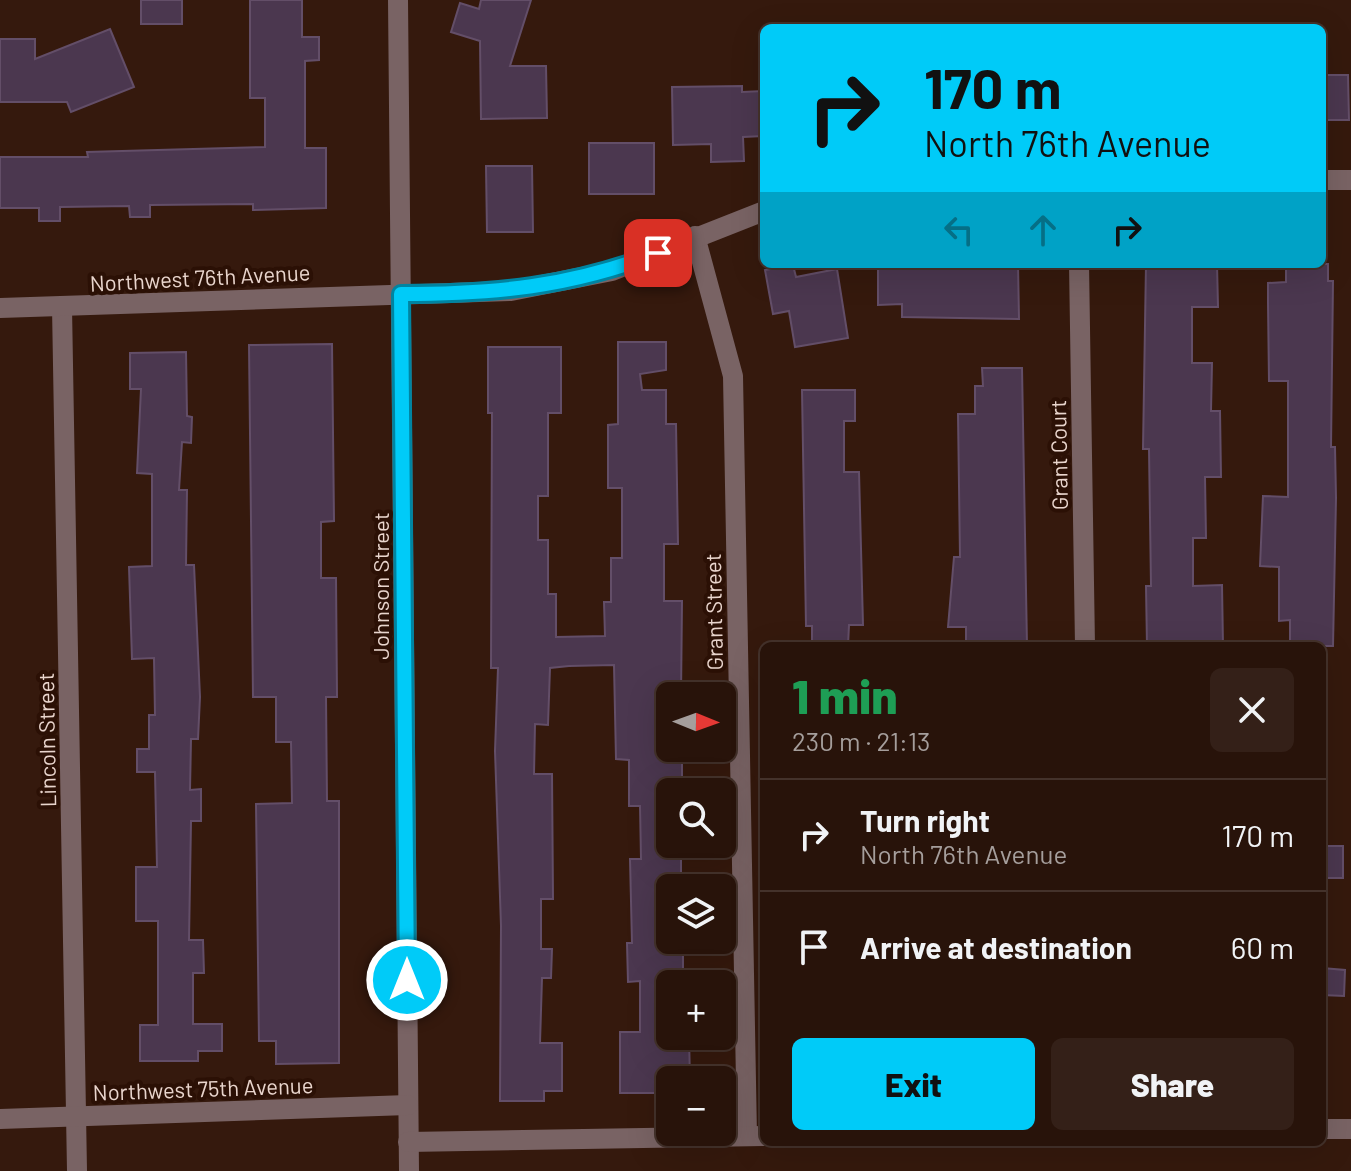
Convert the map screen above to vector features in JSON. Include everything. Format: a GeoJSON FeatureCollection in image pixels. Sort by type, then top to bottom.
{"type":"FeatureCollection","features":[{"type":"Feature","properties":{"kind":"street","name":"Johnson Street"},"geometry":{"type":"LineString","coordinates":[[398,0],[409,1171]]}},
{"type":"Feature","properties":{"kind":"street"},"geometry":{"type":"LineString","coordinates":[[1326,180],[1351,180]]}},
{"type":"Feature","properties":{"kind":"street","name":"Northwest 76th Avenue"},"geometry":{"type":"LineString","coordinates":[[0,308],[511,291],[556,285],[612,271],[760,212]]}},
{"type":"Feature","properties":{"kind":"street","name":"Grant Street"},"geometry":{"type":"LineString","coordinates":[[695,236],[733,376],[756,1136]]}},
{"type":"Feature","properties":{"kind":"street","name":"Grant Court"},"geometry":{"type":"LineString","coordinates":[[1079,268],[1085,642]]}},
{"type":"Feature","properties":{"kind":"street","name":"Lincoln Street"},"geometry":{"type":"LineString","coordinates":[[62,307],[77,1171]]}},
{"type":"Feature","properties":{"kind":"street","name":"Northwest 75th Avenue"},"geometry":{"type":"LineString","coordinates":[[0,1119],[408,1105]]}},
{"type":"Feature","properties":{"kind":"street"},"geometry":{"type":"LineString","coordinates":[[1326,1129],[1351,1129]]}},
{"type":"Feature","properties":{"kind":"street"},"geometry":{"type":"LineString","coordinates":[[408,1142],[756,1136]]}},
{"type":"Feature","properties":{"kind":"building"},"geometry":{"type":"Polygon","coordinates":[[[141,0],[182,0],[182,24],[141,24],[141,0]]]}},
{"type":"Feature","properties":{"kind":"building"},"geometry":{"type":"Polygon","coordinates":[[[250,0],[302,0],[302,37],[319,37],[319,60],[305,61],[305,148],[326,148],[326,208],[253,210],[253,204],[150,205],[150,217],[130,217],[129,206],[60,207],[60,221],[39,221],[39,208],[0,208],[0,157],[88,157],[87,152],[265,147],[265,98],[250,98],[250,0]]]}},
{"type":"Feature","properties":{"kind":"building"},"geometry":{"type":"Polygon","coordinates":[[[481,0],[531,0],[510,66],[546,66],[547,118],[481,119],[480,41],[451,32],[460,3],[479,9],[481,0]]]}},
{"type":"Feature","properties":{"kind":"building"},"geometry":{"type":"Polygon","coordinates":[[[110,29],[134,87],[71,112],[67,102],[0,102],[0,39],[35,39],[35,59],[110,29]]]}},
{"type":"Feature","properties":{"kind":"building"},"geometry":{"type":"Polygon","coordinates":[[[1326,75],[1348,75],[1349,120],[1326,120],[1326,75]]]}},
{"type":"Feature","properties":{"kind":"building"},"geometry":{"type":"Polygon","coordinates":[[[742,86],[742,92],[760,91],[760,136],[743,137],[744,161],[711,162],[711,144],[673,145],[672,87],[742,86]]]}},
{"type":"Feature","properties":{"kind":"building"},"geometry":{"type":"Polygon","coordinates":[[[589,143],[654,143],[654,194],[589,194],[589,143]]]}},
{"type":"Feature","properties":{"kind":"building"},"geometry":{"type":"Polygon","coordinates":[[[486,166],[532,166],[533,232],[487,232],[486,166]]]}},
{"type":"Feature","properties":{"kind":"building"},"geometry":{"type":"Polygon","coordinates":[[[1326,264],[1328,281],[1333,281],[1331,447],[1335,447],[1336,498],[1333,646],[1326,646],[1326,642],[1290,642],[1290,620],[1279,621],[1279,567],[1260,566],[1263,496],[1288,497],[1288,381],[1269,381],[1268,303],[1268,283],[1286,282],[1286,268],[1326,268],[1326,264]]]}},
{"type":"Feature","properties":{"kind":"building"},"geometry":{"type":"Polygon","coordinates":[[[794,268],[796,277],[837,269],[848,338],[795,347],[789,311],[773,314],[765,270],[794,268]]]}},
{"type":"Feature","properties":{"kind":"building"},"geometry":{"type":"Polygon","coordinates":[[[878,268],[1018,268],[1019,319],[902,317],[902,304],[878,305],[878,268]]]}},
{"type":"Feature","properties":{"kind":"building"},"geometry":{"type":"Polygon","coordinates":[[[1146,268],[1217,268],[1218,307],[1192,307],[1192,363],[1212,363],[1211,411],[1220,411],[1221,477],[1205,477],[1206,538],[1193,538],[1193,586],[1222,585],[1223,642],[1147,642],[1146,586],[1151,586],[1149,449],[1143,449],[1146,268]]]}},
{"type":"Feature","properties":{"kind":"building"},"geometry":{"type":"Polygon","coordinates":[[[618,342],[666,342],[666,370],[640,374],[642,390],[666,390],[666,424],[676,424],[678,544],[664,544],[664,601],[682,601],[681,682],[656,682],[656,762],[682,762],[682,778],[656,778],[656,858],[681,858],[681,874],[656,874],[656,954],[683,954],[683,970],[656,970],[656,1050],[689,1050],[690,1066],[656,1066],[656,1093],[620,1093],[620,1032],[640,1032],[640,981],[628,982],[627,943],[632,943],[630,859],[641,859],[640,806],[629,806],[629,760],[616,759],[614,665],[550,668],[548,725],[535,724],[534,774],[552,774],[553,899],[541,899],[541,949],[552,949],[551,978],[542,978],[540,1043],[562,1043],[562,1091],[544,1091],[544,1101],[500,1101],[501,926],[495,751],[498,668],[491,668],[492,413],[488,413],[488,347],[561,347],[561,413],[548,413],[548,496],[538,496],[538,540],[548,540],[548,594],[556,594],[556,637],[605,636],[604,602],[611,602],[611,558],[622,558],[622,488],[608,488],[608,425],[618,424],[618,342]]]}},
{"type":"Feature","properties":{"kind":"building"},"geometry":{"type":"Polygon","coordinates":[[[332,344],[334,521],[321,522],[321,578],[336,578],[337,697],[326,697],[327,801],[339,801],[339,1063],[276,1064],[276,1041],[259,1041],[256,804],[292,803],[291,742],[276,742],[276,697],[253,697],[249,345],[332,344]]]}},
{"type":"Feature","properties":{"kind":"building"},"geometry":{"type":"Polygon","coordinates":[[[186,352],[187,416],[192,417],[191,443],[182,442],[179,490],[187,490],[186,565],[194,565],[200,697],[198,739],[191,739],[190,790],[201,789],[201,821],[191,821],[189,940],[203,940],[204,973],[193,973],[193,1024],[222,1024],[222,1051],[198,1051],[198,1061],[140,1061],[140,1025],[158,1025],[158,921],[136,921],[136,867],[157,867],[155,772],[137,772],[137,749],[149,749],[149,715],[155,715],[154,658],[132,659],[129,567],[152,566],[152,474],[137,473],[141,389],[130,389],[130,353],[186,352]]]}},
{"type":"Feature","properties":{"kind":"building"},"geometry":{"type":"Polygon","coordinates":[[[982,368],[1022,368],[1027,642],[966,642],[966,627],[948,627],[954,557],[960,557],[958,414],[975,414],[975,386],[983,386],[982,368]]]}},
{"type":"Feature","properties":{"kind":"building"},"geometry":{"type":"Polygon","coordinates":[[[802,390],[855,390],[855,421],[844,421],[844,472],[859,472],[863,625],[849,625],[848,642],[812,642],[812,626],[806,626],[802,390]]]}},
{"type":"Feature","properties":{"kind":"building"},"geometry":{"type":"Polygon","coordinates":[[[1326,846],[1343,846],[1343,878],[1326,878],[1326,846]]]}},
{"type":"Feature","properties":{"kind":"building"},"geometry":{"type":"Polygon","coordinates":[[[1326,968],[1345,970],[1344,996],[1326,995],[1326,968]]]}},
{"type":"Feature","properties":{"kind":"route"},"geometry":{"type":"LineString","coordinates":[[407,980],[401,294],[511,291],[556,285],[612,271],[658,253]]}}]}
